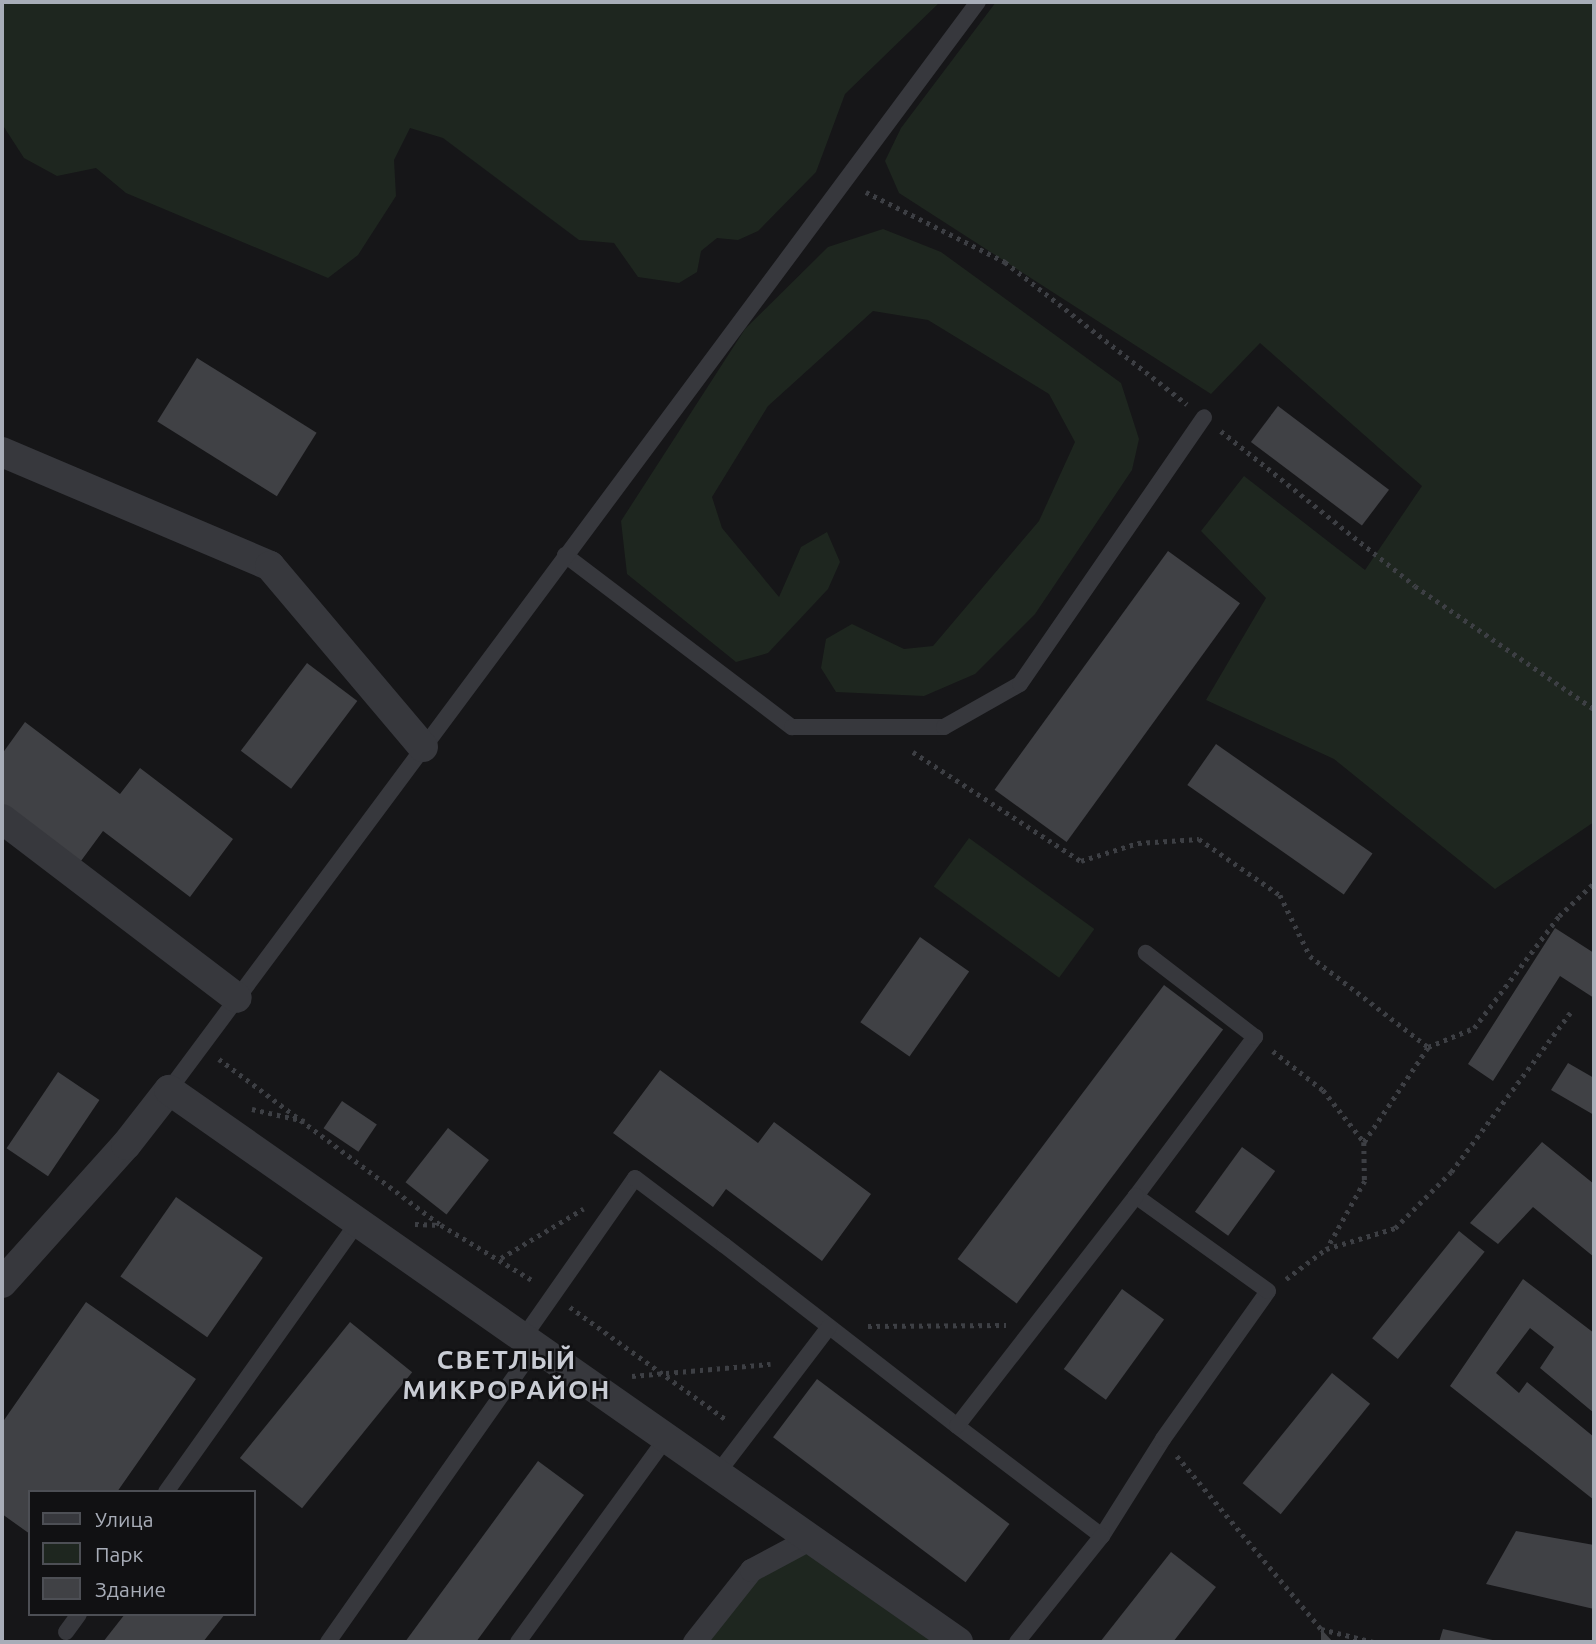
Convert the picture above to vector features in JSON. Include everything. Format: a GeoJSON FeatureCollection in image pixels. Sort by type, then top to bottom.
{"type":"FeatureCollection","features":[{"type":"Feature","properties":{"kind":"street"},"geometry":{"type":"LineString","coordinates":[[2,452],[270,566],[423,747]]}},
{"type":"Feature","properties":{"kind":"street"},"geometry":{"type":"LineString","coordinates":[[2,819],[237,998]]}},
{"type":"Feature","properties":{"kind":"street"},"geometry":{"type":"LineString","coordinates":[[2,1283],[127,1145],[169,1090],[958,1642]]}},
{"type":"Feature","properties":{"kind":"street"},"geometry":{"type":"LineString","coordinates":[[694,1642],[751,1570],[809,1539]]}},
{"type":"Feature","properties":{"kind":"lane"},"geometry":{"type":"LineString","coordinates":[[169,1090],[978,2]]}},
{"type":"Feature","properties":{"kind":"lane"},"geometry":{"type":"LineString","coordinates":[[565,555],[792,727],[944,727],[1020,684],[1204,417]]}},
{"type":"Feature","properties":{"kind":"lane"},"geometry":{"type":"LineString","coordinates":[[957,1426],[1038,1324],[1255,1037],[1146,953]]}},
{"type":"Feature","properties":{"kind":"lane"},"geometry":{"type":"LineString","coordinates":[[328,1642],[529,1342],[553,1295],[635,1178],[1102,1536]]}},
{"type":"Feature","properties":{"kind":"lane"},"geometry":{"type":"LineString","coordinates":[[1017,1642],[1102,1536],[1163,1439],[1268,1292],[1136,1196]]}},
{"type":"Feature","properties":{"kind":"lane"},"geometry":{"type":"LineString","coordinates":[[167,1490],[358,1222]]}},
{"type":"Feature","properties":{"kind":"lane"},"geometry":{"type":"LineString","coordinates":[[717,1474],[829,1327]]}},
{"type":"Feature","properties":{"kind":"lane"},"geometry":{"type":"LineString","coordinates":[[518,1642],[666,1438]]}},
{"type":"Feature","properties":{"kind":"lane"},"geometry":{"type":"LineString","coordinates":[[66,1632],[78,1616]]}},
{"type":"Feature","properties":{"kind":"path"},"geometry":{"type":"LineString","coordinates":[[843,181],[1005,262],[1415,586],[1594,709]]}},
{"type":"Feature","properties":{"kind":"path"},"geometry":{"type":"LineString","coordinates":[[874,727],[1081,861],[1138,843],[1199,839],[1280,895],[1310,956],[1428,1047]]}},
{"type":"Feature","properties":{"kind":"path"},"geometry":{"type":"LineString","coordinates":[[1326,1250],[1365,1181],[1364,1142],[1428,1047],[1475,1028],[1559,916],[1594,884]]}},
{"type":"Feature","properties":{"kind":"path"},"geometry":{"type":"LineString","coordinates":[[1268,1292],[1326,1250],[1395,1228],[1451,1172],[1570,1013]]}},
{"type":"Feature","properties":{"kind":"path"},"geometry":{"type":"LineString","coordinates":[[1255,1037],[1323,1090],[1364,1142]]}},
{"type":"Feature","properties":{"kind":"path"},"geometry":{"type":"LineString","coordinates":[[202,1046],[441,1225],[502,1258],[748,1434]]}},
{"type":"Feature","properties":{"kind":"path"},"geometry":{"type":"LineString","coordinates":[[502,1258],[590,1205]]}},
{"type":"Feature","properties":{"kind":"path"},"geometry":{"type":"LineString","coordinates":[[358,1222],[441,1225]]}},
{"type":"Feature","properties":{"kind":"path"},"geometry":{"type":"LineString","coordinates":[[829,1327],[1038,1324]]}},
{"type":"Feature","properties":{"kind":"path"},"geometry":{"type":"LineString","coordinates":[[582,1379],[803,1361]]}},
{"type":"Feature","properties":{"kind":"path"},"geometry":{"type":"LineString","coordinates":[[1163,1439],[1321,1629],[1374,1642]]}},
{"type":"Feature","properties":{"kind":"green space"},"geometry":{"type":"Polygon","coordinates":[[[2,2],[940,2],[845,94],[816,172],[758,231],[738,240],[717,238],[701,251],[697,272],[679,283],[638,277],[614,243],[579,240],[443,138],[410,128],[394,160],[396,196],[358,255],[328,278],[126,193],[96,168],[57,176],[24,158],[2,124],[2,2]]]}},
{"type":"Feature","properties":{"kind":"green space"},"geometry":{"type":"Polygon","coordinates":[[[996,2],[1594,2],[1594,822],[1495,889],[1334,759],[1206,700],[1266,598],[1201,531],[1244,476],[1365,570],[1422,486],[1260,343],[1211,394],[899,193],[885,161],[901,128],[996,2]]]}},
{"type":"Feature","properties":{"kind":"green space"},"geometry":{"type":"Polygon","coordinates":[[[883,229],[941,252],[1121,383],[1139,439],[1132,470],[1035,614],[975,674],[924,696],[836,692],[821,668],[826,639],[852,624],[904,649],[933,646],[1039,521],[1075,442],[1049,394],[928,320],[873,311],[768,406],[712,497],[722,528],[779,597],[801,547],[827,532],[840,562],[828,589],[768,653],[736,662],[627,574],[621,521],[745,329],[828,247],[883,229]]]}},
{"type":"Feature","properties":{"kind":"green space"},"geometry":{"type":"Polygon","coordinates":[[[969,838],[1094,929],[1059,978],[934,887],[969,838]]]}},
{"type":"Feature","properties":{"kind":"green space"},"geometry":{"type":"Polygon","coordinates":[[[810,1549],[941,1642],[701,1642],[756,1577],[810,1549]]]}},
{"type":"Feature","properties":{"kind":"building"},"geometry":{"type":"Polygon","coordinates":[[[197,358],[317,433],[277,496],[157,422],[197,358]]]}},
{"type":"Feature","properties":{"kind":"building"},"geometry":{"type":"Polygon","coordinates":[[[1278,406],[1389,490],[1362,526],[1251,442],[1278,406]]]}},
{"type":"Feature","properties":{"kind":"building"},"geometry":{"type":"Polygon","coordinates":[[[1168,551],[1240,603],[1067,842],[995,790],[1168,551]]]}},
{"type":"Feature","properties":{"kind":"building"},"geometry":{"type":"Polygon","coordinates":[[[307,663],[357,701],[291,789],[241,751],[307,663]]]}},
{"type":"Feature","properties":{"kind":"building"},"geometry":{"type":"Polygon","coordinates":[[[25,722],[120,794],[140,768],[233,839],[190,897],[103,831],[78,865],[2,807],[2,754],[25,722]]]}},
{"type":"Feature","properties":{"kind":"building"},"geometry":{"type":"Polygon","coordinates":[[[1216,744],[1372,854],[1344,895],[1187,785],[1216,744]]]}},
{"type":"Feature","properties":{"kind":"building"},"geometry":{"type":"Polygon","coordinates":[[[1555,928],[1594,953],[1594,998],[1560,976],[1493,1081],[1468,1064],[1555,928]]]}},
{"type":"Feature","properties":{"kind":"building"},"geometry":{"type":"Polygon","coordinates":[[[920,937],[969,971],[909,1057],[860,1022],[920,937]]]}},
{"type":"Feature","properties":{"kind":"building"},"geometry":{"type":"Polygon","coordinates":[[[1164,985],[1223,1030],[1017,1303],[958,1259],[1164,985]]]}},
{"type":"Feature","properties":{"kind":"building"},"geometry":{"type":"Polygon","coordinates":[[[1568,1063],[1594,1078],[1594,1115],[1551,1090],[1568,1063]]]}},
{"type":"Feature","properties":{"kind":"building"},"geometry":{"type":"Polygon","coordinates":[[[660,1070],[758,1143],[774,1122],[871,1194],[822,1261],[726,1189],[713,1207],[613,1133],[660,1070]]]}},
{"type":"Feature","properties":{"kind":"building"},"geometry":{"type":"Polygon","coordinates":[[[58,1072],[99,1100],[48,1176],[7,1148],[58,1072]]]}},
{"type":"Feature","properties":{"kind":"building"},"geometry":{"type":"Polygon","coordinates":[[[342,1101],[377,1124],[358,1152],[324,1128],[342,1101]]]}},
{"type":"Feature","properties":{"kind":"building"},"geometry":{"type":"Polygon","coordinates":[[[448,1128],[489,1160],[446,1214],[406,1182],[448,1128]]]}},
{"type":"Feature","properties":{"kind":"building"},"geometry":{"type":"Polygon","coordinates":[[[1542,1142],[1594,1184],[1594,1257],[1533,1207],[1498,1244],[1470,1223],[1542,1142]]]}},
{"type":"Feature","properties":{"kind":"building"},"geometry":{"type":"Polygon","coordinates":[[[1242,1147],[1275,1171],[1228,1236],[1195,1212],[1242,1147]]]}},
{"type":"Feature","properties":{"kind":"building"},"geometry":{"type":"Polygon","coordinates":[[[176,1197],[263,1258],[207,1337],[120,1276],[176,1197]]]}},
{"type":"Feature","properties":{"kind":"building"},"geometry":{"type":"Polygon","coordinates":[[[1459,1231],[1485,1252],[1398,1359],[1372,1338],[1459,1231]]]}},
{"type":"Feature","properties":{"kind":"building"},"geometry":{"type":"Polygon","coordinates":[[[1523,1279],[1594,1333],[1594,1413],[1540,1368],[1554,1347],[1530,1328],[1496,1373],[1519,1393],[1527,1382],[1594,1437],[1594,1500],[1450,1386],[1523,1279]]]}},
{"type":"Feature","properties":{"kind":"building"},"geometry":{"type":"Polygon","coordinates":[[[1122,1289],[1164,1320],[1106,1400],[1064,1369],[1122,1289]]]}},
{"type":"Feature","properties":{"kind":"building"},"geometry":{"type":"Polygon","coordinates":[[[86,1302],[196,1379],[118,1490],[28,1490],[28,1533],[2,1514],[2,1423],[86,1302]]]}},
{"type":"Feature","properties":{"kind":"building"},"geometry":{"type":"Polygon","coordinates":[[[350,1322],[412,1372],[302,1508],[240,1458],[350,1322]]]}},
{"type":"Feature","properties":{"kind":"building"},"geometry":{"type":"Polygon","coordinates":[[[1332,1373],[1370,1404],[1281,1514],[1243,1483],[1332,1373]]]}},
{"type":"Feature","properties":{"kind":"building"},"geometry":{"type":"Polygon","coordinates":[[[817,1379],[1009,1524],[966,1582],[773,1437],[817,1379]]]}},
{"type":"Feature","properties":{"kind":"building"},"geometry":{"type":"Polygon","coordinates":[[[538,1461],[584,1495],[476,1642],[405,1642],[538,1461]]]}},
{"type":"Feature","properties":{"kind":"building"},"geometry":{"type":"Polygon","coordinates":[[[1516,1531],[1594,1545],[1594,1609],[1486,1584],[1516,1531]]]}},
{"type":"Feature","properties":{"kind":"building"},"geometry":{"type":"Polygon","coordinates":[[[1171,1552],[1216,1587],[1173,1642],[1100,1642],[1171,1552]]]}},
{"type":"Feature","properties":{"kind":"building"},"geometry":{"type":"Polygon","coordinates":[[[123,1616],[223,1616],[203,1642],[103,1642],[123,1616]]]}},
{"type":"Feature","properties":{"kind":"building"},"geometry":{"type":"Polygon","coordinates":[[[1321,1629],[1333,1642],[1321,1642],[1321,1629]]]}},
{"type":"Feature","properties":{"kind":"building"},"geometry":{"type":"Polygon","coordinates":[[[1443,1629],[1497,1641],[1497,1642],[1439,1642],[1443,1629]]]}},
{"type":"Feature","properties":{"kind":"district","name":"СВЕТЛЫЙ МИКРОРАЙОН"},"geometry":{"type":"Point","coordinates":[507,1375]}}]}
